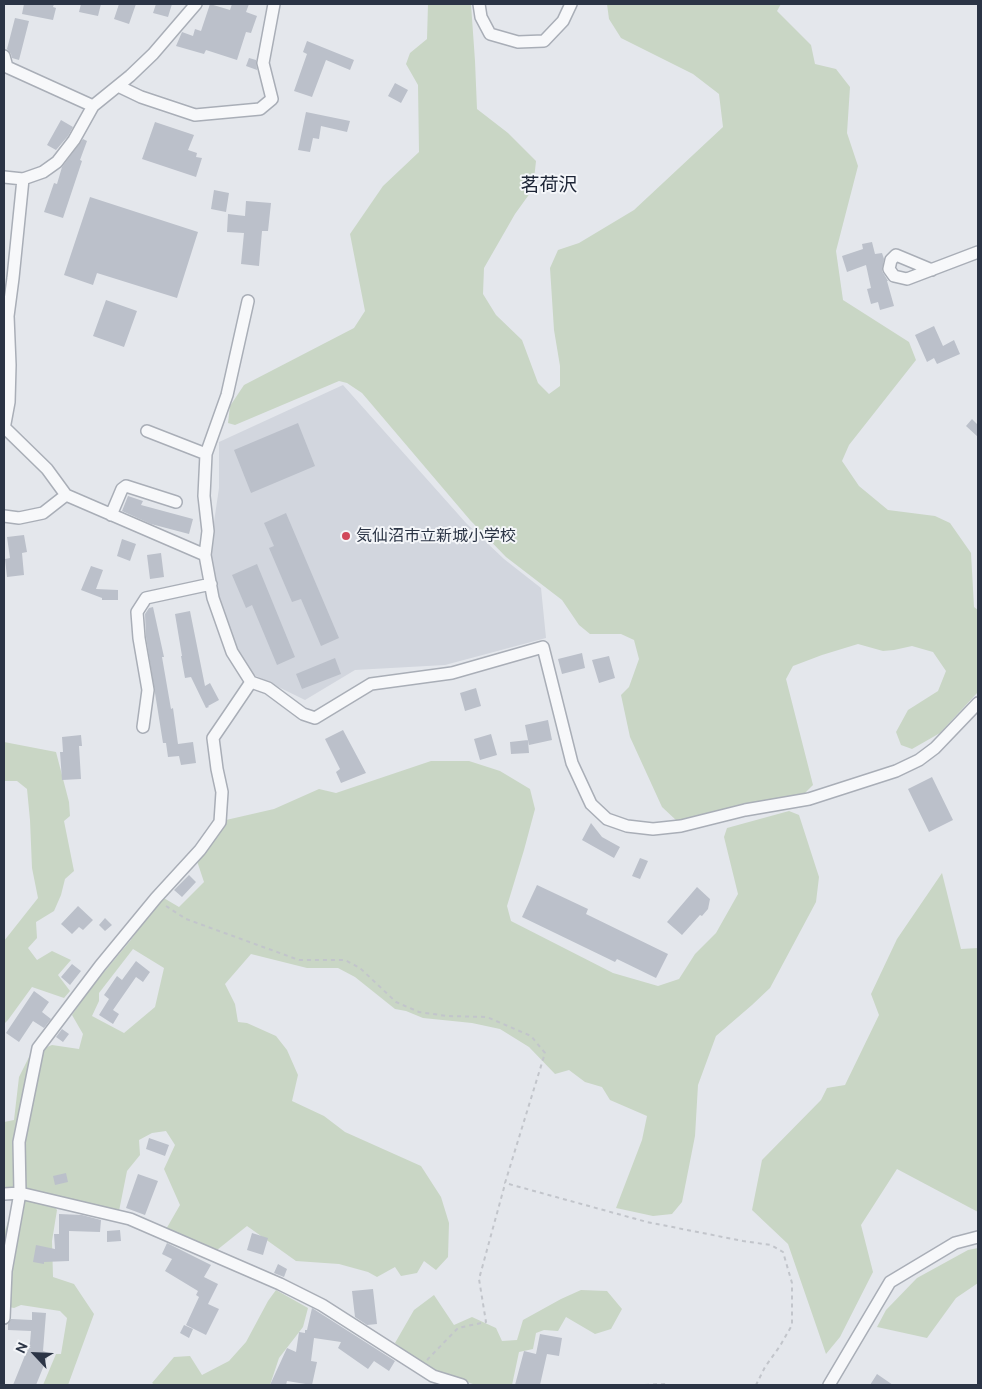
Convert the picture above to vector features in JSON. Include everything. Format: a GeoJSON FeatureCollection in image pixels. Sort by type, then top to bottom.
{"type":"FeatureCollection","features":[{"type":"Feature","properties":{"kind":"street"},"geometry":{"type":"LineString","coordinates":[[4,177],[23,179],[43,172],[57,162],[74,140],[93,106],[130,76],[153,54],[196,4]]}},
{"type":"Feature","properties":{"kind":"street"},"geometry":{"type":"LineString","coordinates":[[118,86],[141,98],[195,115],[260,108],[272,99],[263,63],[274,4]]}},
{"type":"Feature","properties":{"kind":"street"},"geometry":{"type":"LineString","coordinates":[[479,4],[481,17],[490,34],[518,42],[544,41],[563,21],[571,4]]}},
{"type":"Feature","properties":{"kind":"street"},"geometry":{"type":"LineString","coordinates":[[4,56],[7,67],[93,106]]}},
{"type":"Feature","properties":{"kind":"street"},"geometry":{"type":"LineString","coordinates":[[23,179],[8,316],[10,365],[8,402],[4,428],[47,469],[66,495],[205,555]]}},
{"type":"Feature","properties":{"kind":"street"},"geometry":{"type":"LineString","coordinates":[[932,270],[978,252]]}},
{"type":"Feature","properties":{"kind":"street"},"geometry":{"type":"LineString","coordinates":[[248,301],[227,394],[206,454],[204,496],[208,530],[205,555],[213,598],[232,652],[251,682],[268,688],[303,714],[315,718],[371,684],[452,673],[543,647],[572,764],[591,804],[607,819],[627,826],[652,829],[681,826],[745,810],[809,799],[896,771],[919,760],[934,748],[978,703]]}},
{"type":"Feature","properties":{"kind":"street"},"geometry":{"type":"LineString","coordinates":[[147,431],[206,454]]}},
{"type":"Feature","properties":{"kind":"street"},"geometry":{"type":"LineString","coordinates":[[111,515],[122,489],[126,486],[176,502]]}},
{"type":"Feature","properties":{"kind":"street"},"geometry":{"type":"LineString","coordinates":[[4,516],[19,518],[43,513],[66,495]]}},
{"type":"Feature","properties":{"kind":"street"},"geometry":{"type":"LineString","coordinates":[[143,727],[148,690],[139,638],[137,612],[146,598],[211,584]]}},
{"type":"Feature","properties":{"kind":"street"},"geometry":{"type":"LineString","coordinates":[[4,1318],[6,1271],[20,1194],[19,1142],[38,1048],[100,966],[156,898],[200,850],[220,822],[222,792],[213,738],[251,682]]}},
{"type":"Feature","properties":{"kind":"street"},"geometry":{"type":"LineString","coordinates":[[4,1194],[20,1194],[130,1219],[280,1284],[322,1305],[433,1376],[462,1385]]}},
{"type":"Feature","properties":{"kind":"street"},"geometry":{"type":"LineString","coordinates":[[829,1385],[890,1282],[955,1243],[978,1237]]}},
{"type":"Feature","properties":{"kind":"path"},"geometry":{"type":"LineString","coordinates":[[156,898],[186,919],[299,960],[345,960],[360,968],[396,1002],[419,1012],[447,1016],[487,1017],[531,1036],[545,1053],[505,1183],[479,1279],[486,1322],[458,1328],[420,1367]]}},
{"type":"Feature","properties":{"kind":"path"},"geometry":{"type":"LineString","coordinates":[[505,1183],[647,1222],[771,1245],[783,1252],[792,1283],[792,1325],[765,1367],[756,1385]]}},
{"type":"Feature","properties":{"kind":"path"},"geometry":{"type":"LineString","coordinates":[[645,1385],[667,1385]]}},
{"type":"Feature","properties":{"kind":"shaded area","name":"気仙沼市立新城小学校"},"geometry":{"type":"Polygon","coordinates":[[[343,385],[466,523],[504,559],[541,588],[546,638],[445,665],[355,670],[305,700],[254,675],[238,655],[219,603],[210,549],[219,488],[219,442],[343,385]]]}},
{"type":"Feature","properties":{"kind":"green space"},"geometry":{"type":"Polygon","coordinates":[[[428,4],[471,4],[477,109],[508,133],[536,161],[533,189],[515,214],[484,268],[483,294],[496,315],[522,340],[538,383],[549,394],[560,386],[560,366],[554,330],[550,268],[558,250],[579,243],[634,210],[723,127],[719,94],[693,74],[621,38],[609,19],[607,4],[781,4],[777,11],[811,45],[815,64],[836,69],[850,87],[847,133],[858,166],[836,251],[843,300],[909,342],[916,360],[849,445],[842,461],[859,486],[888,510],[935,516],[950,523],[971,553],[974,607],[978,610],[978,692],[940,733],[912,749],[901,745],[896,732],[908,710],[938,691],[946,671],[933,652],[912,646],[883,651],[858,644],[822,655],[793,666],[786,679],[813,785],[805,793],[677,821],[662,807],[630,737],[621,695],[629,687],[639,659],[634,640],[621,634],[590,634],[579,625],[562,600],[506,557],[470,520],[362,393],[347,383],[339,381],[235,425],[228,423],[230,406],[244,385],[354,328],[365,311],[350,234],[383,186],[419,152],[418,85],[406,64],[410,53],[427,39],[428,4]]]}},
{"type":"Feature","properties":{"kind":"green space"},"geometry":{"type":"Polygon","coordinates":[[[4,742],[56,752],[69,802],[70,816],[64,821],[74,871],[65,879],[54,911],[36,922],[37,938],[28,948],[37,960],[52,951],[71,960],[58,975],[70,991],[64,998],[32,987],[4,1024],[4,941],[38,898],[32,868],[27,789],[17,781],[4,781],[4,742]]]}},
{"type":"Feature","properties":{"kind":"green space"},"geometry":{"type":"Polygon","coordinates":[[[431,761],[469,761],[500,771],[530,789],[535,809],[507,906],[511,921],[613,973],[658,986],[679,979],[695,954],[716,933],[738,894],[724,837],[727,828],[789,811],[799,815],[819,877],[816,902],[770,988],[716,1036],[698,1085],[695,1136],[682,1202],[672,1214],[653,1216],[616,1208],[642,1140],[647,1116],[610,1100],[602,1087],[585,1082],[569,1070],[555,1074],[529,1047],[500,1029],[472,1023],[423,1018],[395,1009],[355,977],[338,968],[307,968],[251,954],[225,984],[235,1004],[238,1022],[247,1023],[276,1036],[287,1050],[298,1075],[292,1101],[324,1116],[345,1132],[421,1166],[441,1197],[449,1223],[448,1257],[436,1270],[424,1261],[417,1273],[401,1276],[395,1267],[377,1277],[368,1272],[339,1264],[296,1261],[247,1226],[217,1250],[161,1238],[180,1205],[164,1169],[175,1145],[166,1131],[152,1133],[139,1140],[140,1155],[127,1171],[119,1211],[4,1191],[4,1122],[14,1120],[19,1077],[31,1053],[52,1045],[79,1049],[83,1034],[72,1015],[89,990],[130,941],[162,897],[179,907],[204,882],[197,861],[226,820],[274,809],[319,789],[336,793],[431,761]],[[133,949],[99,993],[99,1001],[92,1016],[124,1033],[155,1007],[164,968],[133,949]]]}},
{"type":"Feature","properties":{"kind":"green space"},"geometry":{"type":"Polygon","coordinates":[[[942,873],[961,949],[978,948],[978,1212],[897,1169],[861,1225],[873,1272],[840,1337],[826,1354],[788,1244],[752,1210],[762,1160],[821,1100],[827,1088],[845,1085],[879,1015],[871,994],[897,939],[942,873]]]}},
{"type":"Feature","properties":{"kind":"green space"},"geometry":{"type":"Polygon","coordinates":[[[16,1197],[50,1201],[57,1210],[52,1241],[53,1277],[74,1284],[94,1314],[68,1385],[43,1385],[56,1354],[61,1354],[67,1318],[60,1311],[21,1305],[14,1308],[4,1306],[4,1234],[16,1197]]]}},
{"type":"Feature","properties":{"kind":"green space"},"geometry":{"type":"Polygon","coordinates":[[[978,1248],[978,1283],[956,1298],[927,1338],[877,1327],[886,1310],[917,1278],[968,1250],[978,1248]]]}},
{"type":"Feature","properties":{"kind":"green space"},"geometry":{"type":"Polygon","coordinates":[[[276,1290],[308,1308],[303,1327],[279,1358],[270,1385],[155,1385],[152,1383],[174,1357],[190,1356],[202,1375],[229,1361],[246,1342],[276,1290]]]}},
{"type":"Feature","properties":{"kind":"green space"},"geometry":{"type":"Polygon","coordinates":[[[581,1290],[607,1291],[622,1309],[611,1329],[595,1334],[566,1317],[558,1331],[544,1330],[536,1333],[533,1349],[519,1352],[512,1385],[476,1385],[430,1370],[395,1343],[414,1310],[434,1295],[454,1325],[472,1317],[496,1328],[502,1341],[517,1340],[523,1320],[581,1290]]]}},
{"type":"Feature","properties":{"kind":"building"},"geometry":{"type":"Polygon","coordinates":[[[24,4],[54,4],[53,7],[56,8],[53,20],[22,14],[24,4]]]}},
{"type":"Feature","properties":{"kind":"building"},"geometry":{"type":"Polygon","coordinates":[[[81,4],[101,4],[98,16],[79,12],[81,4]]]}},
{"type":"Feature","properties":{"kind":"building"},"geometry":{"type":"Polygon","coordinates":[[[119,4],[136,4],[129,24],[114,19],[119,4]]]}},
{"type":"Feature","properties":{"kind":"building"},"geometry":{"type":"Polygon","coordinates":[[[156,4],[172,4],[168,17],[153,13],[156,4]]]}},
{"type":"Feature","properties":{"kind":"building"},"geometry":{"type":"Polygon","coordinates":[[[210,4],[230,10],[232,4],[249,4],[246,12],[257,16],[251,33],[246,32],[237,60],[206,50],[204,54],[176,46],[182,32],[193,36],[195,29],[201,31],[210,4]]]}},
{"type":"Feature","properties":{"kind":"building"},"geometry":{"type":"Polygon","coordinates":[[[15,18],[29,21],[19,60],[12,58],[7,49],[15,18]]]}},
{"type":"Feature","properties":{"kind":"building"},"geometry":{"type":"Polygon","coordinates":[[[307,41],[354,60],[350,70],[326,60],[312,97],[294,91],[307,54],[303,52],[307,41]]]}},
{"type":"Feature","properties":{"kind":"building"},"geometry":{"type":"Polygon","coordinates":[[[249,58],[256,60],[257,70],[246,66],[249,58]]]}},
{"type":"Feature","properties":{"kind":"building"},"geometry":{"type":"Polygon","coordinates":[[[395,83],[408,90],[401,103],[388,96],[395,83]]]}},
{"type":"Feature","properties":{"kind":"building"},"geometry":{"type":"Polygon","coordinates":[[[306,112],[350,121],[347,132],[321,126],[319,139],[313,138],[310,152],[298,150],[306,112]]]}},
{"type":"Feature","properties":{"kind":"building"},"geometry":{"type":"Polygon","coordinates":[[[61,120],[73,127],[56,150],[47,145],[61,120]]]}},
{"type":"Feature","properties":{"kind":"building"},"geometry":{"type":"Polygon","coordinates":[[[155,122],[194,135],[188,150],[197,153],[196,157],[202,158],[196,177],[142,159],[155,122]]]}},
{"type":"Feature","properties":{"kind":"building"},"geometry":{"type":"Polygon","coordinates":[[[83,139],[87,141],[80,160],[82,161],[63,218],[44,212],[54,183],[57,184],[62,167],[83,139]]]}},
{"type":"Feature","properties":{"kind":"building"},"geometry":{"type":"Polygon","coordinates":[[[214,190],[229,193],[226,212],[211,209],[214,190]]]}},
{"type":"Feature","properties":{"kind":"building"},"geometry":{"type":"Polygon","coordinates":[[[90,197],[198,232],[177,298],[97,273],[93,285],[64,275],[90,197]]]}},
{"type":"Feature","properties":{"kind":"building"},"geometry":{"type":"Polygon","coordinates":[[[246,201],[271,203],[268,231],[262,231],[259,266],[241,264],[244,233],[227,232],[228,214],[245,216],[246,201]]]}},
{"type":"Feature","properties":{"kind":"building"},"geometry":{"type":"Polygon","coordinates":[[[872,242],[875,254],[882,253],[884,259],[882,271],[888,281],[894,306],[880,310],[878,302],[871,304],[867,289],[871,288],[866,265],[847,272],[842,256],[863,249],[862,244],[872,242]]]}},
{"type":"Feature","properties":{"kind":"building"},"geometry":{"type":"Polygon","coordinates":[[[106,300],[137,311],[124,347],[93,336],[106,300]]]}},
{"type":"Feature","properties":{"kind":"building"},"geometry":{"type":"Polygon","coordinates":[[[934,326],[943,346],[954,340],[960,354],[937,364],[934,358],[927,362],[915,335],[934,326]]]}},
{"type":"Feature","properties":{"kind":"building"},"geometry":{"type":"Polygon","coordinates":[[[972,419],[978,425],[978,437],[966,426],[972,419]]]}},
{"type":"Feature","properties":{"kind":"building"},"geometry":{"type":"Polygon","coordinates":[[[298,423],[315,466],[251,493],[234,450],[298,423]]]}},
{"type":"Feature","properties":{"kind":"building"},"geometry":{"type":"Polygon","coordinates":[[[128,496],[143,501],[141,505],[193,519],[189,534],[151,524],[122,511],[128,496]]]}},
{"type":"Feature","properties":{"kind":"building"},"geometry":{"type":"Polygon","coordinates":[[[286,513],[339,638],[321,646],[301,599],[292,602],[269,548],[274,546],[264,523],[286,513]]]}},
{"type":"Feature","properties":{"kind":"building"},"geometry":{"type":"Polygon","coordinates":[[[24,535],[27,552],[22,553],[24,575],[7,577],[5,559],[10,558],[7,537],[24,535]]]}},
{"type":"Feature","properties":{"kind":"building"},"geometry":{"type":"Polygon","coordinates":[[[122,539],[136,544],[130,561],[117,556],[122,539]]]}},
{"type":"Feature","properties":{"kind":"building"},"geometry":{"type":"Polygon","coordinates":[[[161,553],[164,577],[150,579],[147,555],[161,553]]]}},
{"type":"Feature","properties":{"kind":"building"},"geometry":{"type":"Polygon","coordinates":[[[257,564],[295,657],[277,665],[252,605],[246,608],[232,575],[257,564]]]}},
{"type":"Feature","properties":{"kind":"building"},"geometry":{"type":"Polygon","coordinates":[[[91,566],[103,570],[96,589],[118,590],[118,600],[102,600],[102,598],[81,590],[91,566]]]}},
{"type":"Feature","properties":{"kind":"building"},"geometry":{"type":"Polygon","coordinates":[[[153,607],[164,657],[162,657],[171,709],[173,708],[178,744],[193,742],[196,763],[181,765],[179,756],[168,757],[166,743],[163,743],[146,637],[145,614],[149,608],[153,607]]]}},
{"type":"Feature","properties":{"kind":"building"},"geometry":{"type":"Polygon","coordinates":[[[190,611],[205,686],[210,683],[219,700],[206,708],[191,677],[185,678],[181,656],[175,614],[190,611]]]}},
{"type":"Feature","properties":{"kind":"building"},"geometry":{"type":"Polygon","coordinates":[[[582,653],[585,668],[562,674],[558,659],[582,653]]]}},
{"type":"Feature","properties":{"kind":"building"},"geometry":{"type":"Polygon","coordinates":[[[609,656],[615,678],[599,683],[592,660],[609,656]]]}},
{"type":"Feature","properties":{"kind":"building"},"geometry":{"type":"Polygon","coordinates":[[[335,658],[341,674],[302,689],[296,674],[335,658]]]}},
{"type":"Feature","properties":{"kind":"building"},"geometry":{"type":"Polygon","coordinates":[[[476,688],[481,706],[465,711],[460,693],[476,688]]]}},
{"type":"Feature","properties":{"kind":"building"},"geometry":{"type":"Polygon","coordinates":[[[548,720],[552,740],[529,745],[525,725],[548,720]]]}},
{"type":"Feature","properties":{"kind":"building"},"geometry":{"type":"Polygon","coordinates":[[[343,730],[366,773],[341,783],[336,772],[340,769],[325,739],[343,730]]]}},
{"type":"Feature","properties":{"kind":"building"},"geometry":{"type":"Polygon","coordinates":[[[491,734],[497,755],[480,760],[474,739],[491,734]]]}},
{"type":"Feature","properties":{"kind":"building"},"geometry":{"type":"Polygon","coordinates":[[[81,735],[82,746],[79,746],[81,779],[62,780],[60,752],[63,752],[62,737],[81,735]]]}},
{"type":"Feature","properties":{"kind":"building"},"geometry":{"type":"Polygon","coordinates":[[[528,740],[529,753],[511,754],[510,742],[528,740]]]}},
{"type":"Feature","properties":{"kind":"building"},"geometry":{"type":"Polygon","coordinates":[[[932,777],[953,820],[929,832],[908,789],[932,777]]]}},
{"type":"Feature","properties":{"kind":"building"},"geometry":{"type":"Polygon","coordinates":[[[591,823],[602,837],[620,847],[614,858],[582,840],[591,823]]]}},
{"type":"Feature","properties":{"kind":"building"},"geometry":{"type":"Polygon","coordinates":[[[640,858],[648,861],[640,879],[632,876],[640,858]]]}},
{"type":"Feature","properties":{"kind":"building"},"geometry":{"type":"Polygon","coordinates":[[[189,875],[196,882],[182,897],[174,890],[189,875]]]}},
{"type":"Feature","properties":{"kind":"building"},"geometry":{"type":"Polygon","coordinates":[[[537,885],[588,909],[586,914],[668,954],[656,978],[617,959],[615,962],[522,917],[537,885]]]}},
{"type":"Feature","properties":{"kind":"building"},"geometry":{"type":"Polygon","coordinates":[[[697,887],[710,899],[708,909],[682,935],[667,922],[697,887]]]}},
{"type":"Feature","properties":{"kind":"building"},"geometry":{"type":"Polygon","coordinates":[[[78,906],[93,920],[83,930],[79,927],[72,934],[61,924],[78,906]]]}},
{"type":"Feature","properties":{"kind":"building"},"geometry":{"type":"Polygon","coordinates":[[[105,918],[112,925],[105,931],[99,925],[105,918]]]}},
{"type":"Feature","properties":{"kind":"building"},"geometry":{"type":"Polygon","coordinates":[[[136,961],[150,972],[143,982],[136,977],[113,1010],[119,1014],[113,1024],[99,1015],[109,999],[104,995],[117,976],[122,980],[136,961]]]}},
{"type":"Feature","properties":{"kind":"building"},"geometry":{"type":"Polygon","coordinates":[[[72,964],[81,971],[70,985],[61,977],[72,964]]]}},
{"type":"Feature","properties":{"kind":"building"},"geometry":{"type":"Polygon","coordinates":[[[34,991],[49,1002],[42,1012],[51,1019],[44,1028],[33,1021],[19,1042],[6,1033],[34,991]]]}},
{"type":"Feature","properties":{"kind":"building"},"geometry":{"type":"Polygon","coordinates":[[[62,1029],[69,1034],[63,1042],[56,1037],[62,1029]]]}},
{"type":"Feature","properties":{"kind":"building"},"geometry":{"type":"Polygon","coordinates":[[[149,1138],[169,1145],[165,1156],[146,1149],[149,1138]]]}},
{"type":"Feature","properties":{"kind":"building"},"geometry":{"type":"Polygon","coordinates":[[[66,1173],[68,1182],[55,1185],[53,1176],[66,1173]]]}},
{"type":"Feature","properties":{"kind":"building"},"geometry":{"type":"Polygon","coordinates":[[[138,1174],[158,1181],[145,1215],[126,1208],[138,1174]]]}},
{"type":"Feature","properties":{"kind":"building"},"geometry":{"type":"Polygon","coordinates":[[[59,1214],[82,1215],[101,1220],[100,1232],[69,1231],[69,1261],[44,1262],[44,1264],[33,1262],[36,1245],[55,1249],[54,1234],[59,1234],[59,1214]]]}},
{"type":"Feature","properties":{"kind":"building"},"geometry":{"type":"Polygon","coordinates":[[[120,1230],[121,1241],[107,1242],[107,1231],[120,1230]]]}},
{"type":"Feature","properties":{"kind":"building"},"geometry":{"type":"Polygon","coordinates":[[[252,1233],[268,1238],[263,1255],[247,1250],[252,1233]]]}},
{"type":"Feature","properties":{"kind":"building"},"geometry":{"type":"Polygon","coordinates":[[[167,1243],[211,1265],[204,1277],[218,1284],[208,1304],[219,1309],[206,1335],[186,1325],[199,1297],[196,1295],[198,1291],[165,1271],[172,1259],[162,1254],[167,1243]]]}},
{"type":"Feature","properties":{"kind":"building"},"geometry":{"type":"Polygon","coordinates":[[[278,1264],[287,1269],[284,1277],[274,1273],[278,1264]]]}},
{"type":"Feature","properties":{"kind":"building"},"geometry":{"type":"Polygon","coordinates":[[[373,1289],[377,1324],[367,1325],[355,1317],[352,1291],[373,1289]]]}},
{"type":"Feature","properties":{"kind":"building"},"geometry":{"type":"Polygon","coordinates":[[[312,1308],[395,1361],[389,1371],[374,1361],[368,1369],[338,1348],[341,1342],[314,1338],[311,1361],[317,1362],[312,1385],[287,1381],[286,1385],[270,1385],[287,1348],[296,1352],[299,1332],[305,1333],[305,1330],[307,1330],[312,1308]]]}},
{"type":"Feature","properties":{"kind":"building"},"geometry":{"type":"Polygon","coordinates":[[[32,1312],[46,1313],[43,1351],[49,1353],[36,1385],[13,1385],[30,1343],[31,1331],[8,1330],[8,1324],[11,1319],[32,1320],[32,1312]]]}},
{"type":"Feature","properties":{"kind":"building"},"geometry":{"type":"Polygon","coordinates":[[[184,1325],[193,1329],[189,1338],[180,1333],[184,1325]]]}},
{"type":"Feature","properties":{"kind":"building"},"geometry":{"type":"Polygon","coordinates":[[[540,1334],[562,1338],[559,1356],[547,1354],[540,1385],[515,1385],[524,1351],[536,1354],[540,1334]]]}},
{"type":"Feature","properties":{"kind":"building"},"geometry":{"type":"Polygon","coordinates":[[[877,1374],[893,1385],[870,1385],[877,1374]]]}},
{"type":"Feature","properties":{"kind":"place","name":"気仙沼市立新城小学校"},"geometry":{"type":"Point","coordinates":[346,536]}},
{"type":"Feature","properties":{"kind":"district","name":"茗荷沢"},"geometry":{"type":"Point","coordinates":[549,185]}}]}
